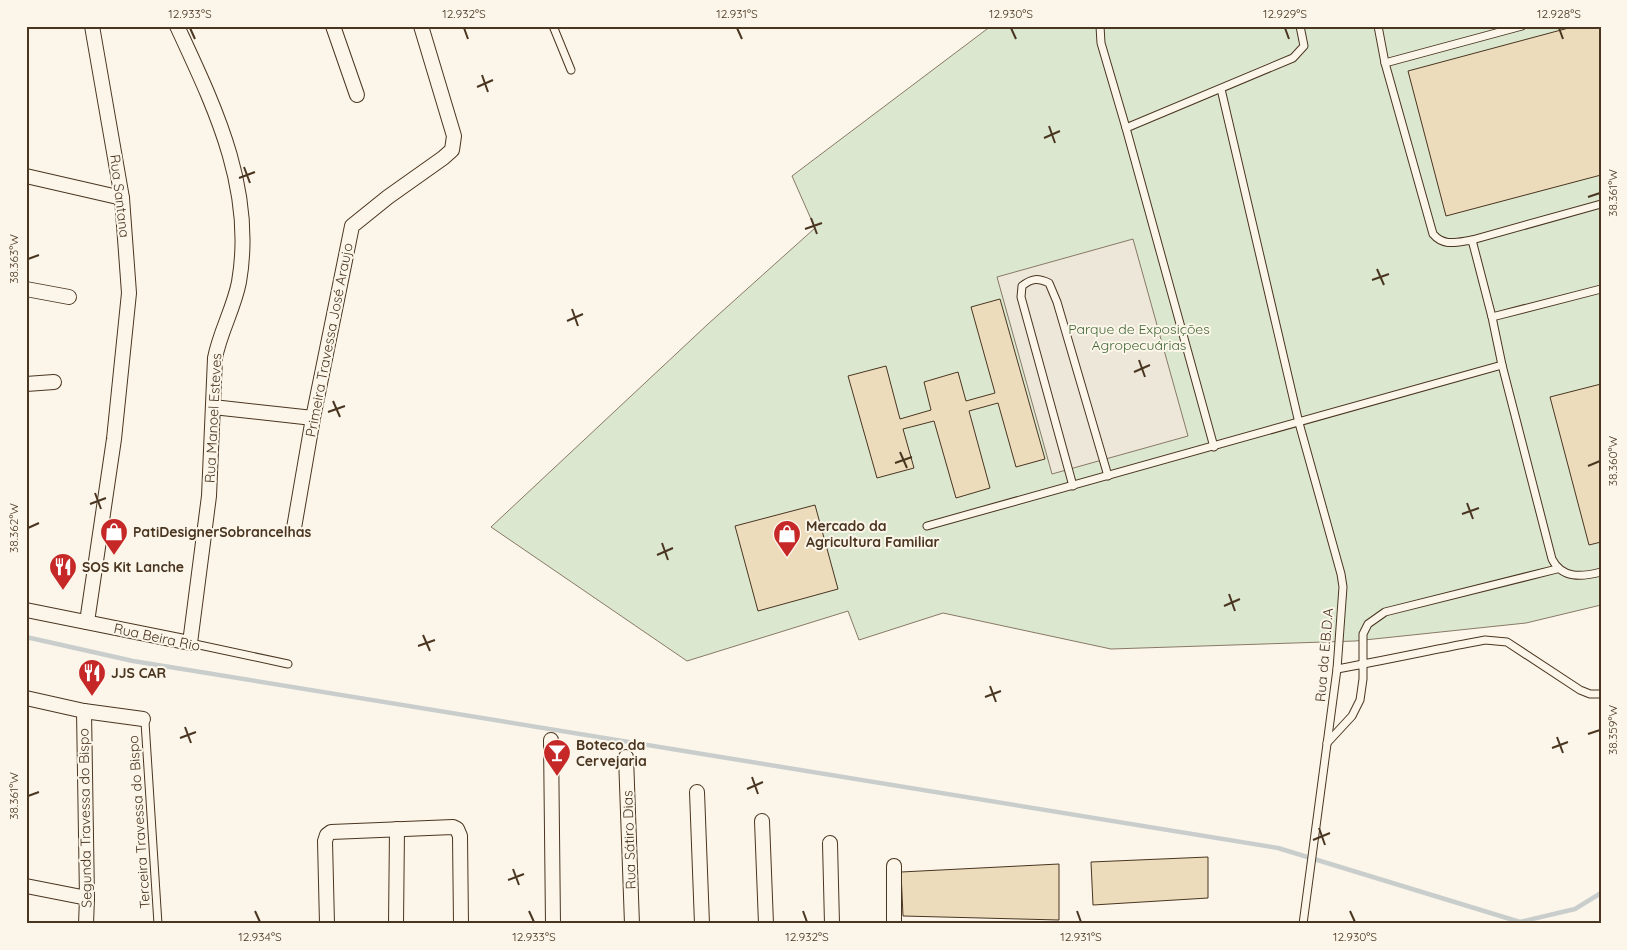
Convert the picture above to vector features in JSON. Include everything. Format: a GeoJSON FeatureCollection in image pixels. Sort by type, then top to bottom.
{"type":"FeatureCollection","features":[{"type":"Feature","properties":{"kind":"street","name":"Rua Santana"},"geometry":{"type":"LineString","coordinates":[[87,622],[114,439],[129,292],[122,198],[92,26]]}},
{"type":"Feature","properties":{"kind":"street","name":"Rua Manoel Esteves"},"geometry":{"type":"LineString","coordinates":[[177,26],[202,81],[236,174],[244,237],[239,284],[232,309],[218,345],[209,496],[190,644]]}},
{"type":"Feature","properties":{"kind":"street"},"geometry":{"type":"LineString","coordinates":[[333,26],[357,95]]}},
{"type":"Feature","properties":{"kind":"street","name":"Primeira Travessa José Araujo"},"geometry":{"type":"LineString","coordinates":[[294,528],[313,418],[352,226],[388,197],[443,158],[452,150],[454,143],[454,136],[421,26]]}},
{"type":"Feature","properties":{"kind":"street"},"geometry":{"type":"LineString","coordinates":[[26,176],[122,198]]}},
{"type":"Feature","properties":{"kind":"street"},"geometry":{"type":"LineString","coordinates":[[26,289],[69,297]]}},
{"type":"Feature","properties":{"kind":"street"},"geometry":{"type":"LineString","coordinates":[[26,384],[54,382]]}},
{"type":"Feature","properties":{"kind":"street"},"geometry":{"type":"LineString","coordinates":[[213,407],[313,418]]}},
{"type":"Feature","properties":{"kind":"street","name":"Rua Beira Rio"},"geometry":{"type":"LineString","coordinates":[[26,610],[190,644]]}},
{"type":"Feature","properties":{"kind":"street","name":"Segunda Travessa do Bispo"},"geometry":{"type":"LineString","coordinates":[[26,698],[84,711],[86,924]]}},
{"type":"Feature","properties":{"kind":"street"},"geometry":{"type":"LineString","coordinates":[[84,711],[143,719]]}},
{"type":"Feature","properties":{"kind":"street"},"geometry":{"type":"LineString","coordinates":[[551,740],[553,924]]}},
{"type":"Feature","properties":{"kind":"street","name":"Rua Sátiro Dias"},"geometry":{"type":"LineString","coordinates":[[626,757],[632,924]]}},
{"type":"Feature","properties":{"kind":"street"},"geometry":{"type":"LineString","coordinates":[[697,792],[702,924]]}},
{"type":"Feature","properties":{"kind":"street"},"geometry":{"type":"LineString","coordinates":[[762,821],[766,924]]}},
{"type":"Feature","properties":{"kind":"street"},"geometry":{"type":"LineString","coordinates":[[327,924],[325,841],[327,834],[331,832],[454,827],[460,836],[462,924]]}},
{"type":"Feature","properties":{"kind":"street"},"geometry":{"type":"LineString","coordinates":[[396,924],[397,829]]}},
{"type":"Feature","properties":{"kind":"street"},"geometry":{"type":"LineString","coordinates":[[830,843],[832,924]]}},
{"type":"Feature","properties":{"kind":"street"},"geometry":{"type":"LineString","coordinates":[[894,866],[894,924]]}},
{"type":"Feature","properties":{"kind":"street"},"geometry":{"type":"LineString","coordinates":[[26,886],[87,898]]}},
{"type":"Feature","properties":{"kind":"lane"},"geometry":{"type":"LineString","coordinates":[[553,26],[571,70]]}},
{"type":"Feature","properties":{"kind":"lane"},"geometry":{"type":"LineString","coordinates":[[1100,26],[1101,43],[1214,447]]}},
{"type":"Feature","properties":{"kind":"lane"},"geometry":{"type":"LineString","coordinates":[[1126,128],[1293,58],[1304,46],[1300,26]]}},
{"type":"Feature","properties":{"kind":"lane"},"geometry":{"type":"LineString","coordinates":[[1378,26],[1385,63],[1433,234],[1438,240],[1444,243],[1472,240],[1601,204]]}},
{"type":"Feature","properties":{"kind":"lane"},"geometry":{"type":"LineString","coordinates":[[1385,63],[1522,26]]}},
{"type":"Feature","properties":{"kind":"lane","name":"Rua da E.B.D.A"},"geometry":{"type":"LineString","coordinates":[[1222,88],[1299,423],[1342,574],[1343,587],[1338,669],[1302,924]]}},
{"type":"Feature","properties":{"kind":"lane"},"geometry":{"type":"LineString","coordinates":[[1472,240],[1552,559],[1556,568],[1567,574],[1580,575],[1601,572]]}},
{"type":"Feature","properties":{"kind":"lane"},"geometry":{"type":"LineString","coordinates":[[1073,486],[1021,297],[1022,286],[1029,281],[1039,279],[1049,283],[1057,302],[1108,476]]}},
{"type":"Feature","properties":{"kind":"lane"},"geometry":{"type":"LineString","coordinates":[[1492,317],[1601,289]]}},
{"type":"Feature","properties":{"kind":"lane"},"geometry":{"type":"LineString","coordinates":[[927,526],[1502,365]]}},
{"type":"Feature","properties":{"kind":"lane"},"geometry":{"type":"LineString","coordinates":[[1327,742],[1352,716],[1360,700],[1364,664],[1363,634],[1368,624],[1385,612],[1556,568]]}},
{"type":"Feature","properties":{"kind":"lane"},"geometry":{"type":"LineString","coordinates":[[1338,669],[1485,640],[1497,640],[1507,642],[1580,690],[1590,694],[1601,694]]}},
{"type":"Feature","properties":{"kind":"lane","name":"Rua Beira Rio"},"geometry":{"type":"LineString","coordinates":[[190,644],[288,664]]}},
{"type":"Feature","properties":{"kind":"lane","name":"Terceira Travessa do Bispo"},"geometry":{"type":"LineString","coordinates":[[143,719],[145,722],[158,924]]}},
{"type":"Feature","properties":{"kind":"green space","name":"Parque de Exposições Agropecuárias"},"geometry":{"type":"Polygon","coordinates":[[[991,26],[1601,26],[1601,605],[1526,623],[1355,641],[1111,649],[943,613],[859,640],[848,611],[687,661],[491,527],[708,324],[815,228],[792,176],[991,26]]]}},
{"type":"Feature","properties":{"kind":"shaded area"},"geometry":{"type":"Polygon","coordinates":[[[1133,239],[1188,436],[1052,474],[997,277],[1133,239]]]}},
{"type":"Feature","properties":{"kind":"building"},"geometry":{"type":"Polygon","coordinates":[[[1576,26],[1601,26],[1601,175],[1446,216],[1408,71],[1576,26]]]}},
{"type":"Feature","properties":{"kind":"building"},"geometry":{"type":"Polygon","coordinates":[[[1000,299],[1045,459],[1016,467],[998,403],[969,411],[990,488],[956,498],[934,421],[903,429],[914,468],[877,478],[848,376],[886,366],[900,419],[931,410],[924,382],[958,372],[966,401],[995,393],[971,307],[1000,299]]]}},
{"type":"Feature","properties":{"kind":"building"},"geometry":{"type":"Polygon","coordinates":[[[1601,384],[1601,542],[1589,545],[1550,397],[1601,384]]]}},
{"type":"Feature","properties":{"kind":"building","name":"Mercado da Agricultura Familiar"},"geometry":{"type":"Polygon","coordinates":[[[815,505],[838,589],[758,611],[735,526],[815,505]]]}},
{"type":"Feature","properties":{"kind":"building"},"geometry":{"type":"Polygon","coordinates":[[[1208,857],[1208,898],[1093,905],[1091,862],[1208,857]]]}},
{"type":"Feature","properties":{"kind":"building"},"geometry":{"type":"Polygon","coordinates":[[[1059,864],[1059,920],[903,916],[901,872],[1059,864]]]}},
{"type":"Feature","properties":{"kind":"waterway"},"geometry":{"type":"LineString","coordinates":[[26,637],[133,661],[1278,848],[1520,922],[1575,909],[1601,893]]}},
{"type":"Feature","properties":{"kind":"place","name":"PatiDesignerSobrancelhas"},"geometry":{"type":"Point","coordinates":[114,556]}},
{"type":"Feature","properties":{"kind":"place","name":"Mercado da Agricultura Familiar"},"geometry":{"type":"Point","coordinates":[787,558]}},
{"type":"Feature","properties":{"kind":"place","name":"SOS Kit Lanche"},"geometry":{"type":"Point","coordinates":[63,591]}},
{"type":"Feature","properties":{"kind":"place","name":"JJS CAR"},"geometry":{"type":"Point","coordinates":[92,697]}},
{"type":"Feature","properties":{"kind":"place","name":"Boteco da Cervejaria"},"geometry":{"type":"Point","coordinates":[557,777]}}]}
